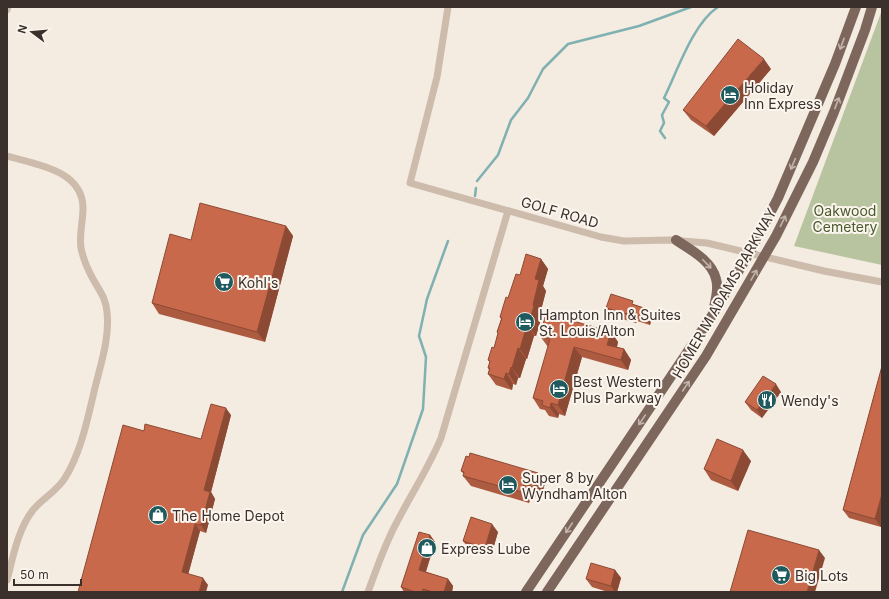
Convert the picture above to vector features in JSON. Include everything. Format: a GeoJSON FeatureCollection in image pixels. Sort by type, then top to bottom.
{"type":"FeatureCollection","features":[{"type":"Feature","properties":{"kind":"main road","name":"HOMER M ADAMS PARKWAY"},"geometry":{"type":"LineString","coordinates":[[526,592],[713,314],[750,252],[778,198],[835,64],[856,7]]}},
{"type":"Feature","properties":{"kind":"main road","name":"HOMER M ADAMS PARKWAY"},"geometry":{"type":"LineString","coordinates":[[547,592],[706,356],[765,256],[812,162],[834,112],[865,30],[872,7]]}},
{"type":"Feature","properties":{"kind":"main road"},"geometry":{"type":"LineString","coordinates":[[676,240],[698,256],[713,270],[717,280],[717,291],[713,314]]}},
{"type":"Feature","properties":{"kind":"street","name":"GOLF ROAD"},"geometry":{"type":"LineString","coordinates":[[448,7],[437,77],[410,183],[601,238],[624,241],[676,240],[707,243],[750,252],[824,271],[882,282]]}},
{"type":"Feature","properties":{"kind":"street"},"geometry":{"type":"LineString","coordinates":[[7,156],[53,169],[64,175],[78,189],[83,207],[81,248],[93,278],[105,301],[108,326],[106,343],[88,417],[72,466],[65,479],[56,490],[34,509],[28,518],[17,544],[7,580]]}},
{"type":"Feature","properties":{"kind":"street"},"geometry":{"type":"LineString","coordinates":[[368,592],[389,538],[426,470],[441,438],[508,211]]}},
{"type":"Feature","properties":{"kind":"green space","name":"Oakwood Cemetery"},"geometry":{"type":"Polygon","coordinates":[[[882,10],[882,265],[794,246],[882,10]]]}},
{"type":"Feature","properties":{"kind":"building"},"geometry":{"type":"Polygon","coordinates":[[[738,39],[764,59],[706,126],[683,110],[738,39]]]}},
{"type":"Feature","properties":{"kind":"building","name":"Kohl's"},"geometry":{"type":"Polygon","coordinates":[[[200,203],[286,226],[257,332],[152,303],[170,234],[191,240],[200,203]]]}},
{"type":"Feature","properties":{"kind":"building"},"geometry":{"type":"Polygon","coordinates":[[[526,254],[541,259],[535,279],[539,280],[534,306],[520,349],[518,348],[512,368],[511,367],[509,374],[506,373],[504,379],[488,374],[490,361],[488,360],[492,347],[494,348],[497,332],[502,318],[500,317],[506,297],[508,298],[516,274],[520,275],[526,254]]]}},
{"type":"Feature","properties":{"kind":"building"},"geometry":{"type":"Polygon","coordinates":[[[611,294],[633,301],[632,304],[647,309],[644,317],[606,308],[611,294]]]}},
{"type":"Feature","properties":{"kind":"building","name":"Best Western Plus Parkway"},"geometry":{"type":"Polygon","coordinates":[[[546,313],[611,332],[607,345],[624,349],[621,360],[574,347],[558,405],[551,403],[550,408],[542,405],[543,401],[533,398],[550,339],[540,336],[546,313]]]}},
{"type":"Feature","properties":{"kind":"building"},"geometry":{"type":"Polygon","coordinates":[[[882,366],[882,494],[875,519],[843,510],[882,366]]]}},
{"type":"Feature","properties":{"kind":"building"},"geometry":{"type":"Polygon","coordinates":[[[763,376],[776,384],[757,410],[745,402],[763,376]]]}},
{"type":"Feature","properties":{"kind":"building","name":"The Home Depot"},"geometry":{"type":"Polygon","coordinates":[[[211,404],[226,408],[204,490],[210,492],[201,525],[195,524],[182,572],[203,578],[199,592],[78,592],[123,425],[144,431],[145,424],[201,439],[211,404]]]}},
{"type":"Feature","properties":{"kind":"building"},"geometry":{"type":"Polygon","coordinates":[[[717,439],[743,450],[731,481],[704,469],[717,439]]]}},
{"type":"Feature","properties":{"kind":"building"},"geometry":{"type":"Polygon","coordinates":[[[470,453],[538,473],[534,487],[524,484],[521,492],[463,476],[464,472],[461,471],[466,456],[469,457],[470,453]]]}},
{"type":"Feature","properties":{"kind":"building"},"geometry":{"type":"Polygon","coordinates":[[[471,517],[492,524],[485,548],[463,541],[471,517]]]}},
{"type":"Feature","properties":{"kind":"building","name":"Big Lots"},"geometry":{"type":"Polygon","coordinates":[[[748,530],[819,550],[807,592],[730,592],[748,530]]]}},
{"type":"Feature","properties":{"kind":"building"},"geometry":{"type":"Polygon","coordinates":[[[419,532],[430,535],[419,570],[448,579],[444,592],[433,592],[423,589],[422,592],[415,592],[401,587],[419,532]]]}},
{"type":"Feature","properties":{"kind":"building"},"geometry":{"type":"Polygon","coordinates":[[[591,563],[615,570],[611,586],[586,579],[591,563]]]}},
{"type":"Feature","properties":{"kind":"waterway"},"geometry":{"type":"LineString","coordinates":[[477,181],[498,155],[511,120],[528,98],[543,69],[568,44],[639,26],[691,7]]}},
{"type":"Feature","properties":{"kind":"waterway"},"geometry":{"type":"LineString","coordinates":[[665,138],[660,131],[664,123],[662,115],[669,102],[664,98],[693,36],[709,14],[718,7]]}},
{"type":"Feature","properties":{"kind":"waterway"},"geometry":{"type":"LineString","coordinates":[[475,196],[476,188]]}},
{"type":"Feature","properties":{"kind":"waterway"},"geometry":{"type":"LineString","coordinates":[[342,592],[363,535],[397,484],[423,409],[426,357],[419,336],[427,299],[448,241]]}},
{"type":"Feature","properties":{"kind":"place","name":"Holiday Inn Express"},"geometry":{"type":"Point","coordinates":[730,95]}},
{"type":"Feature","properties":{"kind":"place","name":"Kohl's"},"geometry":{"type":"Point","coordinates":[224,282]}},
{"type":"Feature","properties":{"kind":"place","name":"Hampton Inn & Suites St. Louis/Alton"},"geometry":{"type":"Point","coordinates":[525,322]}},
{"type":"Feature","properties":{"kind":"place","name":"Best Western Plus Parkway"},"geometry":{"type":"Point","coordinates":[559,389]}},
{"type":"Feature","properties":{"kind":"place","name":"Wendy's"},"geometry":{"type":"Point","coordinates":[767,400]}},
{"type":"Feature","properties":{"kind":"place","name":"Super 8 by Wyndham Alton"},"geometry":{"type":"Point","coordinates":[508,485]}},
{"type":"Feature","properties":{"kind":"place","name":"The Home Depot"},"geometry":{"type":"Point","coordinates":[158,515]}},
{"type":"Feature","properties":{"kind":"place","name":"Express Lube"},"geometry":{"type":"Point","coordinates":[427,548]}},
{"type":"Feature","properties":{"kind":"place","name":"Big Lots"},"geometry":{"type":"Point","coordinates":[781,575]}}]}
